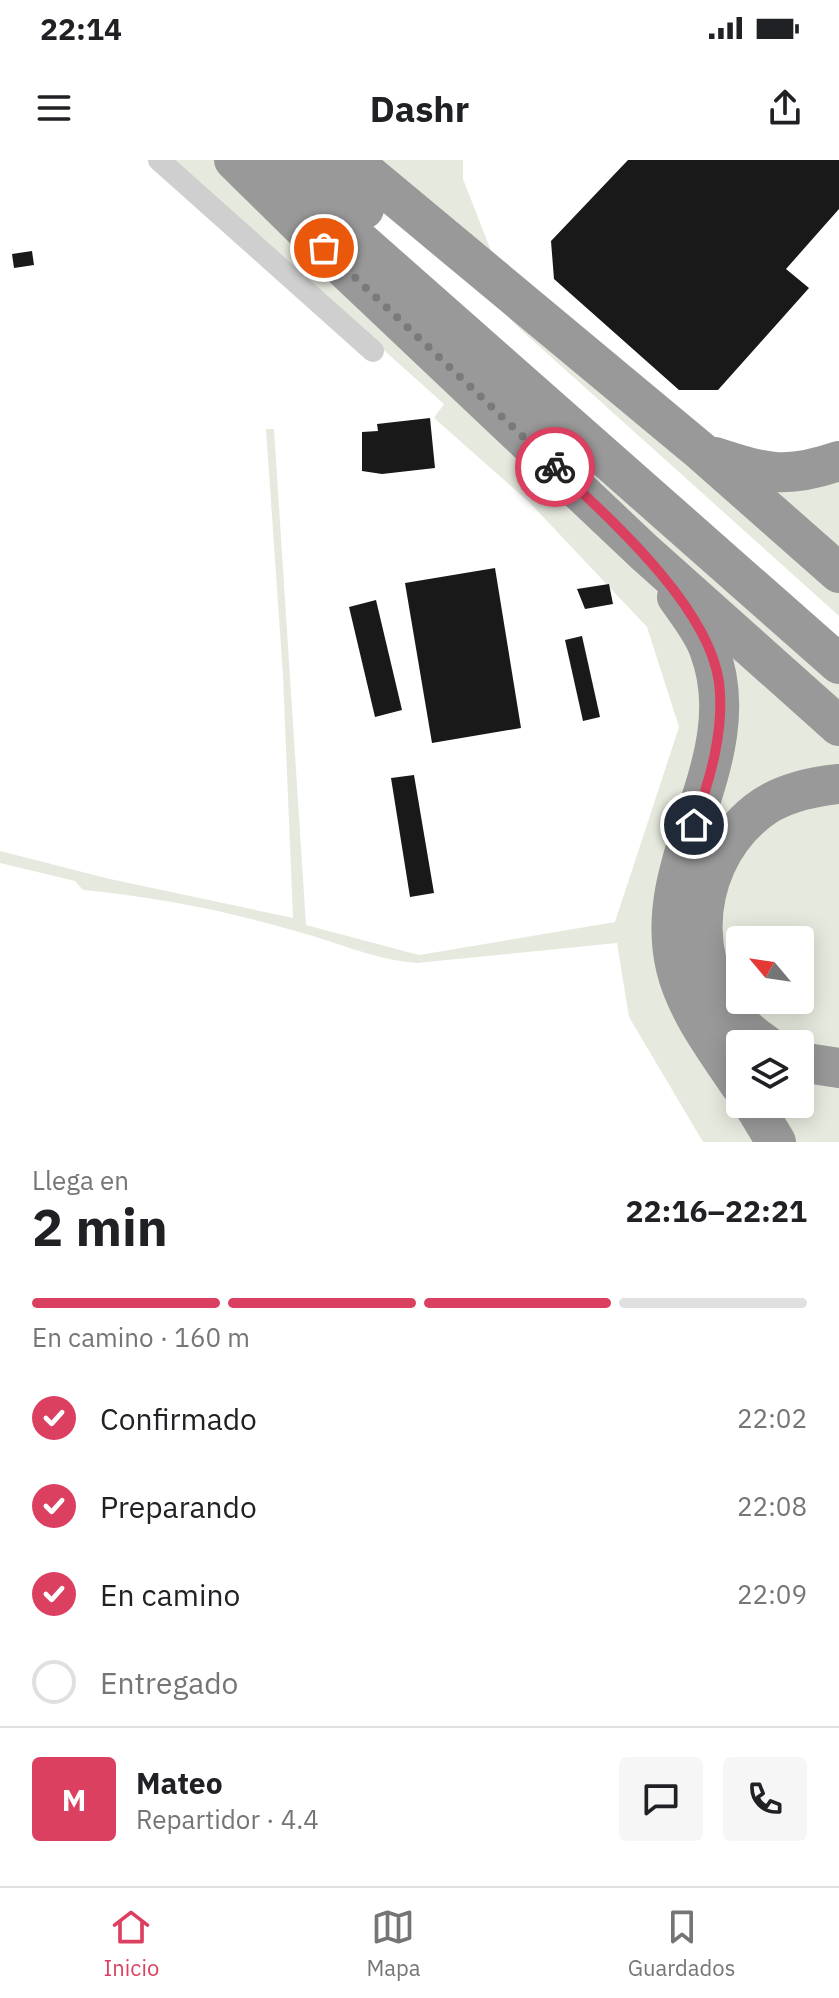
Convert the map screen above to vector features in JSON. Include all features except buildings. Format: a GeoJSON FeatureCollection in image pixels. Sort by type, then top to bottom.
{"type":"FeatureCollection","features":[{"type":"Feature","properties":{"kind":"highway"},"geometry":{"type":"LineString","coordinates":[[234,160],[644,552],[839,726]]}},
{"type":"Feature","properties":{"kind":"highway"},"geometry":{"type":"LineString","coordinates":[[268,160],[839,664]]}},
{"type":"Feature","properties":{"kind":"highway"},"geometry":{"type":"LineString","coordinates":[[312,160],[839,632]]}},
{"type":"Feature","properties":{"kind":"highway"},"geometry":{"type":"LineString","coordinates":[[351,160],[703,453],[839,573]]}},
{"type":"Feature","properties":{"kind":"highway"},"geometry":{"type":"LineString","coordinates":[[703,453],[765,473],[811,471],[839,461]]}},
{"type":"Feature","properties":{"kind":"highway"},"geometry":{"type":"LineString","coordinates":[[644,552],[694,621],[708,647],[718,678],[719,728],[703,798],[675,885],[671,918],[676,969],[689,1002],[726,1062]]}},
{"type":"Feature","properties":{"kind":"highway"},"geometry":{"type":"LineString","coordinates":[[747,1030],[736,1021],[707,968],[700,938],[709,880],[720,853],[739,827],[760,809],[809,787],[839,784]]}},
{"type":"Feature","properties":{"kind":"highway"},"geometry":{"type":"LineString","coordinates":[[814,1064],[839,1068]]}},
{"type":"Feature","properties":{"kind":"highway"},"geometry":{"type":"LineString","coordinates":[[761,1118],[776,1142]]}},
{"type":"Feature","properties":{"kind":"street"},"geometry":{"type":"LineString","coordinates":[[159,160],[373,351]]}},
{"type":"Feature","properties":{"kind":"shaded area"},"geometry":{"type":"Polygon","coordinates":[[[171,160],[219,160],[658,590],[706,685],[704,740],[670,856],[726,1032],[726,1118],[753,1118],[761,1142],[703,1142],[629,1017],[617,943],[417,963],[372,955],[219,911],[83,890],[75,881],[0,863],[0,851],[110,879],[293,918],[283,676],[266,429],[274,429],[306,925],[419,955],[615,922],[679,727],[647,627],[529,502],[434,418],[444,404],[171,160]]]}},
{"type":"Feature","properties":{"kind":"shaded area"},"geometry":{"type":"Polygon","coordinates":[[[370,160],[463,160],[463,179],[495,261],[370,160]]]}},
{"type":"Feature","properties":{"kind":"shaded area"},"geometry":{"type":"Polygon","coordinates":[[[370,273],[839,683],[839,714],[370,273]]]}},
{"type":"Feature","properties":{"kind":"shaded area"},"geometry":{"type":"Polygon","coordinates":[[[500,309],[839,587],[839,616],[521,330],[500,309]]]}},
{"type":"Feature","properties":{"kind":"shaded area"},"geometry":{"type":"Polygon","coordinates":[[[839,472],[839,556],[753,481],[839,472]]]}},
{"type":"Feature","properties":{"kind":"shaded area"},"geometry":{"type":"Polygon","coordinates":[[[724,637],[839,743],[839,773],[790,784],[747,807],[725,830],[709,856],[697,886],[692,917],[693,948],[700,979],[713,1008],[731,1030],[726,1030],[726,1054],[695,1000],[686,973],[682,942],[686,887],[726,755],[730,727],[720,640],[724,637]]]}},
{"type":"Feature","properties":{"kind":"shaded area"},"geometry":{"type":"Polygon","coordinates":[[[839,800],[839,1054],[814,1051],[814,1030],[765,1030],[746,1014],[814,1014],[814,926],[726,926],[725,989],[716,949],[715,910],[722,881],[736,856],[773,818],[799,805],[839,800]]]}},
{"type":"Feature","properties":{"kind":"shaded area"},"geometry":{"type":"Polygon","coordinates":[[[814,1074],[839,1077],[839,1142],[782,1142],[767,1118],[814,1118],[814,1074]]]}},
{"type":"Feature","properties":{"kind":"way so far"},"geometry":{"type":"LineString","coordinates":[[324,248],[555,467]]}},
{"type":"Feature","properties":{"kind":"route"},"geometry":{"type":"LineString","coordinates":[[555,467],[644,552],[694,621],[708,647],[718,678],[719,728],[694,825]]}}]}
